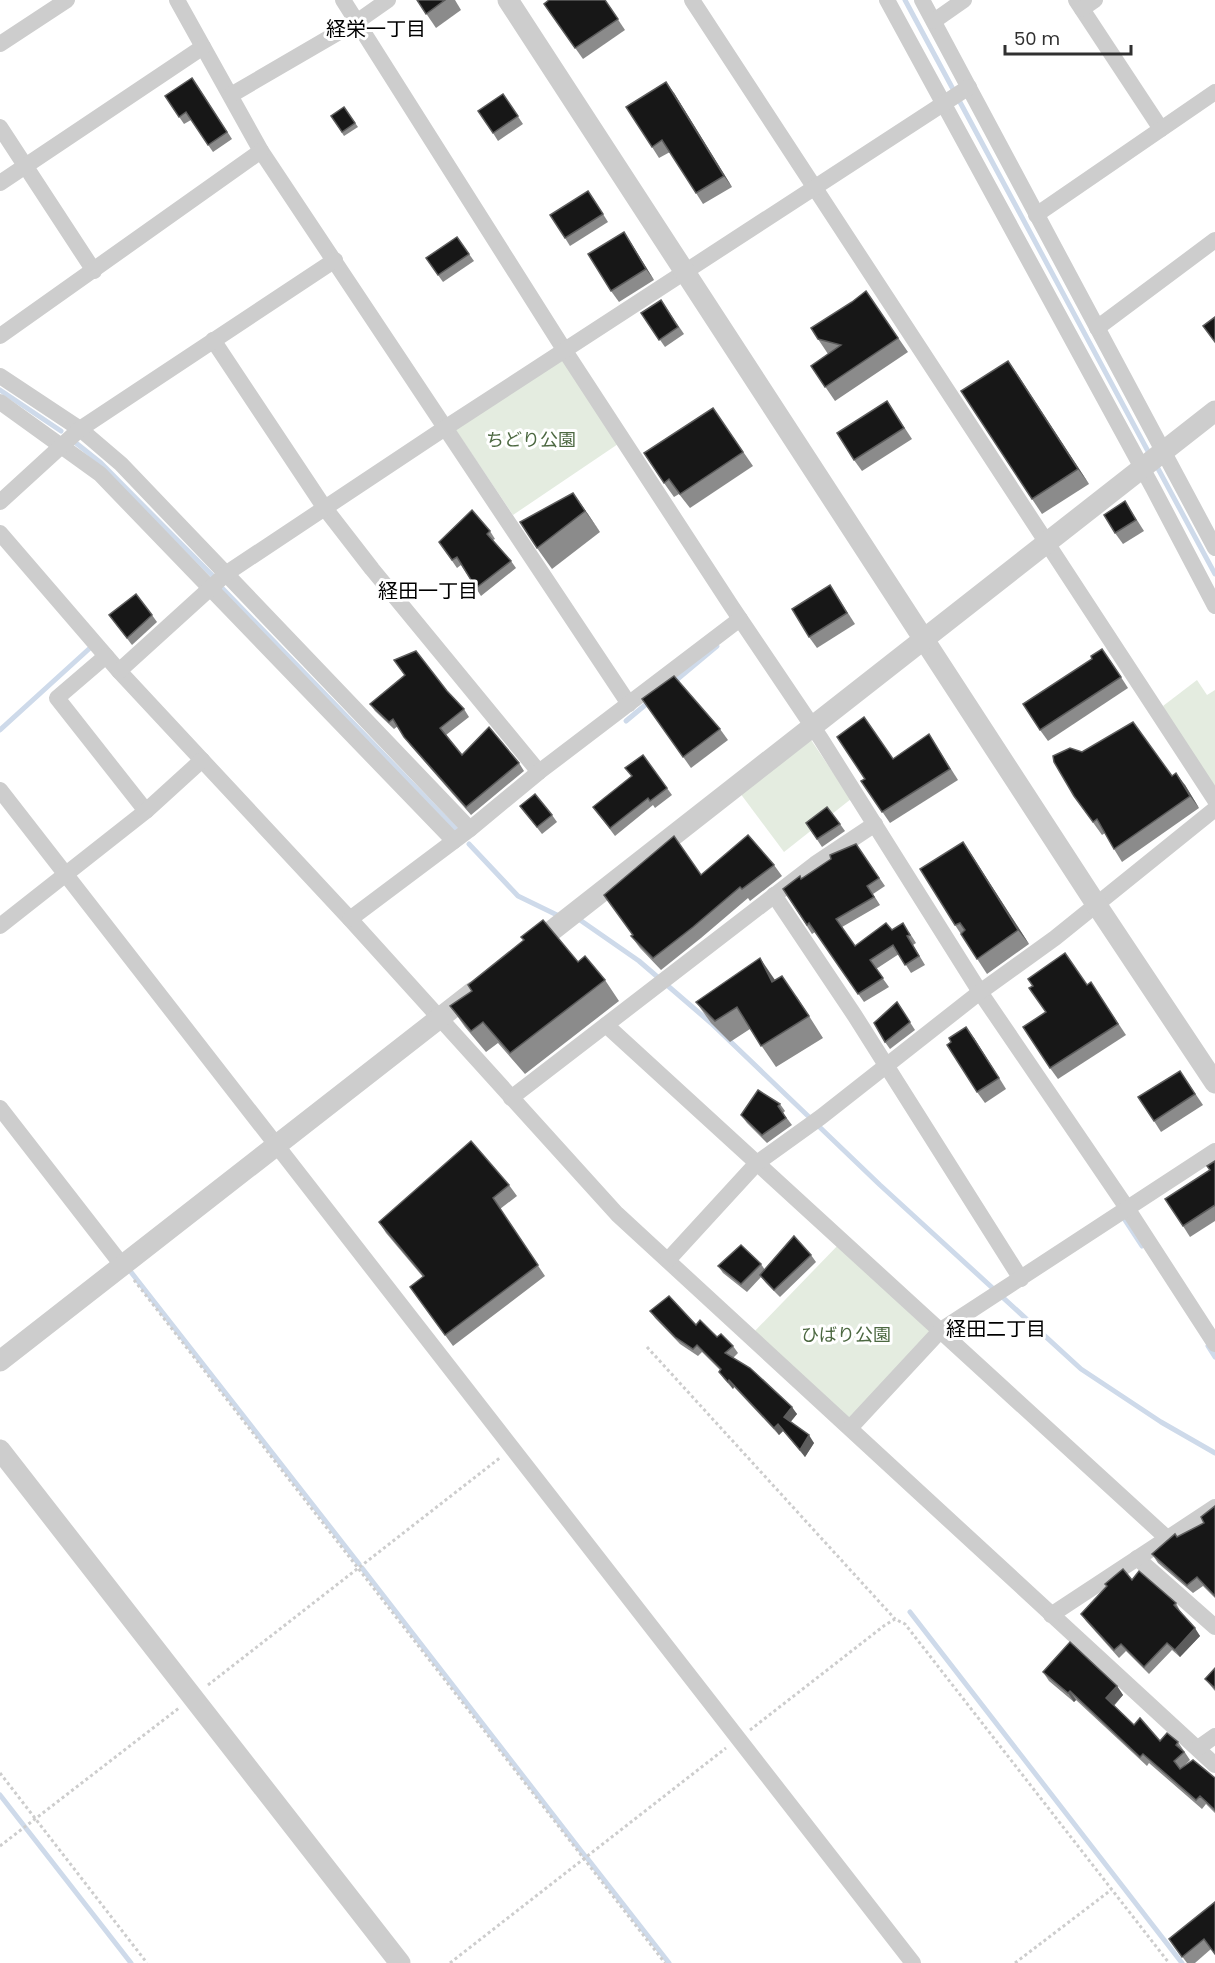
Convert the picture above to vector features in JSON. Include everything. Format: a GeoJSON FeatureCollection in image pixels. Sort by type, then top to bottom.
{"type":"FeatureCollection","features":[{"type":"Feature","properties":{"kind":"street"},"geometry":{"type":"LineString","coordinates":[[0,44],[67,0]]}},
{"type":"Feature","properties":{"kind":"street"},"geometry":{"type":"LineString","coordinates":[[177,0],[261,151],[629,704]]}},
{"type":"Feature","properties":{"kind":"street"},"geometry":{"type":"LineString","coordinates":[[344,0],[565,351],[740,619],[813,726],[980,992],[1127,1208],[1215,1344]]}},
{"type":"Feature","properties":{"kind":"street"},"geometry":{"type":"LineString","coordinates":[[231,95],[358,21],[388,0]]}},
{"type":"Feature","properties":{"kind":"street"},"geometry":{"type":"LineString","coordinates":[[508,0],[1215,1083]]}},
{"type":"Feature","properties":{"kind":"street"},"geometry":{"type":"LineString","coordinates":[[692,0],[1215,800]]}},
{"type":"Feature","properties":{"kind":"street"},"geometry":{"type":"LineString","coordinates":[[887,0],[1215,606]]}},
{"type":"Feature","properties":{"kind":"street"},"geometry":{"type":"LineString","coordinates":[[922,0],[1215,548]]}},
{"type":"Feature","properties":{"kind":"street"},"geometry":{"type":"LineString","coordinates":[[934,21],[964,0]]}},
{"type":"Feature","properties":{"kind":"street"},"geometry":{"type":"LineString","coordinates":[[1084,3],[1161,129]]}},
{"type":"Feature","properties":{"kind":"street"},"geometry":{"type":"LineString","coordinates":[[0,183],[204,47]]}},
{"type":"Feature","properties":{"kind":"street"},"geometry":{"type":"LineString","coordinates":[[119,671],[227,573],[324,507],[969,87]]}},
{"type":"Feature","properties":{"kind":"street"},"geometry":{"type":"LineString","coordinates":[[1036,215],[1215,92]]}},
{"type":"Feature","properties":{"kind":"street"},"geometry":{"type":"LineString","coordinates":[[0,127],[94,271]]}},
{"type":"Feature","properties":{"kind":"street"},"geometry":{"type":"LineString","coordinates":[[0,336],[261,151]]}},
{"type":"Feature","properties":{"kind":"street"},"geometry":{"type":"LineString","coordinates":[[1097,328],[1215,240]]}},
{"type":"Feature","properties":{"kind":"street"},"geometry":{"type":"LineString","coordinates":[[0,502],[80,429],[334,260]]}},
{"type":"Feature","properties":{"kind":"street"},"geometry":{"type":"LineString","coordinates":[[213,340],[324,507],[539,772]]}},
{"type":"Feature","properties":{"kind":"street"},"geometry":{"type":"LineString","coordinates":[[0,376],[80,429],[121,464],[470,829]]}},
{"type":"Feature","properties":{"kind":"street"},"geometry":{"type":"LineString","coordinates":[[0,402],[100,474],[454,841]]}},
{"type":"Feature","properties":{"kind":"street"},"geometry":{"type":"LineString","coordinates":[[512,962],[1215,411]]}},
{"type":"Feature","properties":{"kind":"street"},"geometry":{"type":"LineString","coordinates":[[0,533],[119,671],[350,919],[617,1214],[1215,1765]]}},
{"type":"Feature","properties":{"kind":"street"},"geometry":{"type":"LineString","coordinates":[[350,919],[470,829],[539,772],[740,619]]}},
{"type":"Feature","properties":{"kind":"street"},"geometry":{"type":"LineString","coordinates":[[106,656],[57,698],[146,812]]}},
{"type":"Feature","properties":{"kind":"street"},"geometry":{"type":"LineString","coordinates":[[0,926],[146,812],[202,760]]}},
{"type":"Feature","properties":{"kind":"street"},"geometry":{"type":"LineString","coordinates":[[0,790],[914,1963]]}},
{"type":"Feature","properties":{"kind":"street"},"geometry":{"type":"LineString","coordinates":[[668,1260],[756,1163],[821,1118],[980,992],[1055,938],[1215,809]]}},
{"type":"Feature","properties":{"kind":"street"},"geometry":{"type":"LineString","coordinates":[[511,1098],[815,864],[875,824]]}},
{"type":"Feature","properties":{"kind":"street"},"geometry":{"type":"LineString","coordinates":[[774,895],[887,1065],[1021,1279]]}},
{"type":"Feature","properties":{"kind":"street"},"geometry":{"type":"LineString","coordinates":[[0,1361],[484,983]]}},
{"type":"Feature","properties":{"kind":"street"},"geometry":{"type":"LineString","coordinates":[[606,1025],[1168,1539]]}},
{"type":"Feature","properties":{"kind":"street"},"geometry":{"type":"LineString","coordinates":[[0,1108],[122,1265]]}},
{"type":"Feature","properties":{"kind":"street"},"geometry":{"type":"LineString","coordinates":[[850,1428],[941,1330],[1215,1151]]}},
{"type":"Feature","properties":{"kind":"street"},"geometry":{"type":"LineString","coordinates":[[0,1450],[400,1963]]}},
{"type":"Feature","properties":{"kind":"street"},"geometry":{"type":"LineString","coordinates":[[1051,1615],[1215,1507]]}},
{"type":"Feature","properties":{"kind":"street"},"geometry":{"type":"LineString","coordinates":[[1137,1558],[1215,1627]]}},
{"type":"Feature","properties":{"kind":"street"},"geometry":{"type":"LineString","coordinates":[[1198,1748],[1215,1736]]}},
{"type":"Feature","properties":{"kind":"path"},"geometry":{"type":"LineString","coordinates":[[122,1265],[665,1963]]}},
{"type":"Feature","properties":{"kind":"path"},"geometry":{"type":"LineString","coordinates":[[647,1347],[896,1619],[905,1624],[1168,1963]]}},
{"type":"Feature","properties":{"kind":"path"},"geometry":{"type":"LineString","coordinates":[[0,1846],[513,1448]]}},
{"type":"Feature","properties":{"kind":"path"},"geometry":{"type":"LineString","coordinates":[[450,1963],[885,1625],[896,1619]]}},
{"type":"Feature","properties":{"kind":"path"},"geometry":{"type":"LineString","coordinates":[[0,1773],[147,1963]]}},
{"type":"Feature","properties":{"kind":"path"},"geometry":{"type":"LineString","coordinates":[[1015,1963],[1111,1890]]}},
{"type":"Feature","properties":{"kind":"green space","name":"ちどり公園"},"geometry":{"type":"Polygon","coordinates":[[[562,355],[621,442],[513,515],[453,426],[562,355]]]}},
{"type":"Feature","properties":{"kind":"green space"},"geometry":{"type":"Polygon","coordinates":[[[1197,680],[1207,695],[1215,690],[1215,800],[1163,706],[1197,680]]]}},
{"type":"Feature","properties":{"kind":"green space"},"geometry":{"type":"Polygon","coordinates":[[[807,734],[851,799],[784,852],[737,789],[807,734]]]}},
{"type":"Feature","properties":{"kind":"green space","name":"ひばり公園"},"geometry":{"type":"Polygon","coordinates":[[[842,1241],[941,1330],[850,1428],[751,1335],[842,1241]]]}},
{"type":"Feature","properties":{"kind":"building"},"geometry":{"type":"Polygon","coordinates":[[[417,0],[445,0],[426,14],[417,0]]]}},
{"type":"Feature","properties":{"kind":"building"},"geometry":{"type":"Polygon","coordinates":[[[549,0],[605,0],[618,19],[575,48],[544,4],[549,0]]]}},
{"type":"Feature","properties":{"kind":"building"},"geometry":{"type":"Polygon","coordinates":[[[192,78],[227,132],[208,145],[186,112],[179,117],[165,96],[192,78]]]}},
{"type":"Feature","properties":{"kind":"building"},"geometry":{"type":"Polygon","coordinates":[[[666,82],[724,176],[696,193],[662,140],[652,147],[626,107],[666,82]]]}},
{"type":"Feature","properties":{"kind":"building"},"geometry":{"type":"Polygon","coordinates":[[[503,94],[518,116],[493,133],[478,111],[503,94]]]}},
{"type":"Feature","properties":{"kind":"building"},"geometry":{"type":"Polygon","coordinates":[[[344,107],[355,123],[342,132],[331,116],[344,107]]]}},
{"type":"Feature","properties":{"kind":"building"},"geometry":{"type":"Polygon","coordinates":[[[588,191],[603,214],[565,238],[550,215],[588,191]]]}},
{"type":"Feature","properties":{"kind":"building"},"geometry":{"type":"Polygon","coordinates":[[[624,232],[646,269],[611,291],[588,254],[624,232]]]}},
{"type":"Feature","properties":{"kind":"building"},"geometry":{"type":"Polygon","coordinates":[[[457,237],[469,254],[438,275],[426,258],[457,237]]]}},
{"type":"Feature","properties":{"kind":"building"},"geometry":{"type":"Polygon","coordinates":[[[866,291],[898,338],[825,387],[811,366],[841,345],[818,339],[811,328],[866,291]]]}},
{"type":"Feature","properties":{"kind":"building"},"geometry":{"type":"Polygon","coordinates":[[[661,300],[678,327],[659,340],[641,313],[661,300]]]}},
{"type":"Feature","properties":{"kind":"building"},"geometry":{"type":"Polygon","coordinates":[[[1215,317],[1215,342],[1203,326],[1215,317]]]}},
{"type":"Feature","properties":{"kind":"building"},"geometry":{"type":"Polygon","coordinates":[[[1008,361],[1078,469],[1032,499],[961,391],[1008,361]]]}},
{"type":"Feature","properties":{"kind":"building"},"geometry":{"type":"Polygon","coordinates":[[[887,401],[904,428],[854,460],[837,433],[887,401]]]}},
{"type":"Feature","properties":{"kind":"building"},"geometry":{"type":"Polygon","coordinates":[[[713,408],[743,452],[680,494],[669,479],[664,483],[644,453],[713,408]]]}},
{"type":"Feature","properties":{"kind":"building"},"geometry":{"type":"Polygon","coordinates":[[[573,493],[585,511],[537,548],[520,522],[573,493]]]}},
{"type":"Feature","properties":{"kind":"building"},"geometry":{"type":"Polygon","coordinates":[[[1125,501],[1136,520],[1115,533],[1104,515],[1125,501]]]}},
{"type":"Feature","properties":{"kind":"building"},"geometry":{"type":"Polygon","coordinates":[[[472,510],[490,531],[487,534],[511,561],[476,588],[457,557],[452,560],[439,542],[472,510]]]}},
{"type":"Feature","properties":{"kind":"building"},"geometry":{"type":"Polygon","coordinates":[[[830,585],[847,613],[809,637],[792,609],[830,585]]]}},
{"type":"Feature","properties":{"kind":"building"},"geometry":{"type":"Polygon","coordinates":[[[136,594],[152,615],[127,638],[109,615],[136,594]]]}},
{"type":"Feature","properties":{"kind":"building"},"geometry":{"type":"Polygon","coordinates":[[[1102,649],[1121,677],[1040,730],[1023,704],[1092,659],[1091,656],[1102,649]]]}},
{"type":"Feature","properties":{"kind":"building"},"geometry":{"type":"Polygon","coordinates":[[[416,651],[464,709],[440,728],[462,755],[489,727],[519,763],[466,807],[404,737],[393,719],[389,722],[370,704],[405,675],[394,660],[416,651]]]}},
{"type":"Feature","properties":{"kind":"building"},"geometry":{"type":"Polygon","coordinates":[[[674,676],[720,729],[683,757],[642,699],[674,676]]]}},
{"type":"Feature","properties":{"kind":"building"},"geometry":{"type":"Polygon","coordinates":[[[864,717],[893,759],[929,734],[950,769],[882,812],[861,781],[865,779],[837,737],[864,717]]]}},
{"type":"Feature","properties":{"kind":"building"},"geometry":{"type":"Polygon","coordinates":[[[1133,722],[1172,776],[1176,773],[1190,796],[1114,849],[1097,819],[1093,822],[1074,796],[1054,762],[1053,756],[1070,748],[1082,752],[1133,722]]]}},
{"type":"Feature","properties":{"kind":"building"},"geometry":{"type":"Polygon","coordinates":[[[643,755],[667,788],[650,801],[648,798],[610,828],[593,807],[632,776],[625,768],[643,755]]]}},
{"type":"Feature","properties":{"kind":"building"},"geometry":{"type":"Polygon","coordinates":[[[535,794],[552,815],[537,827],[520,806],[535,794]]]}},
{"type":"Feature","properties":{"kind":"building"},"geometry":{"type":"Polygon","coordinates":[[[827,807],[840,824],[817,839],[806,823],[827,807]]]}},
{"type":"Feature","properties":{"kind":"building"},"geometry":{"type":"Polygon","coordinates":[[[748,835],[774,865],[742,889],[740,887],[653,958],[631,936],[633,935],[604,895],[674,836],[701,875],[748,835]]]}},
{"type":"Feature","properties":{"kind":"building"},"geometry":{"type":"Polygon","coordinates":[[[963,842],[1018,930],[977,959],[961,934],[965,930],[960,923],[955,925],[920,869],[963,842]]]}},
{"type":"Feature","properties":{"kind":"building"},"geometry":{"type":"Polygon","coordinates":[[[856,844],[879,878],[867,886],[874,897],[836,919],[855,946],[886,923],[892,930],[903,923],[910,935],[907,936],[919,956],[905,965],[893,945],[870,960],[883,978],[858,994],[783,889],[800,876],[801,879],[831,859],[830,855],[856,844]]]}},
{"type":"Feature","properties":{"kind":"building"},"geometry":{"type":"Polygon","coordinates":[[[543,920],[578,962],[585,956],[605,980],[510,1053],[483,1022],[471,1031],[450,1006],[472,991],[468,985],[524,940],[521,937],[543,920]]]}},
{"type":"Feature","properties":{"kind":"building"},"geometry":{"type":"Polygon","coordinates":[[[1065,953],[1087,985],[1091,982],[1118,1024],[1050,1068],[1023,1027],[1046,1012],[1029,988],[1033,986],[1028,979],[1065,953]]]}},
{"type":"Feature","properties":{"kind":"building"},"geometry":{"type":"Polygon","coordinates":[[[760,958],[772,982],[782,976],[809,1016],[761,1046],[737,1007],[715,1021],[696,1002],[760,958]]]}},
{"type":"Feature","properties":{"kind":"building"},"geometry":{"type":"Polygon","coordinates":[[[897,1002],[910,1022],[885,1042],[874,1023],[897,1002]]]}},
{"type":"Feature","properties":{"kind":"building"},"geometry":{"type":"Polygon","coordinates":[[[966,1027],[999,1078],[977,1092],[947,1045],[951,1042],[949,1038],[966,1027]]]}},
{"type":"Feature","properties":{"kind":"building"},"geometry":{"type":"Polygon","coordinates":[[[1180,1071],[1195,1094],[1154,1121],[1138,1097],[1180,1071]]]}},
{"type":"Feature","properties":{"kind":"building"},"geometry":{"type":"Polygon","coordinates":[[[758,1090],[780,1104],[778,1106],[786,1118],[762,1135],[741,1115],[758,1090]]]}},
{"type":"Feature","properties":{"kind":"building"},"geometry":{"type":"Polygon","coordinates":[[[471,1141],[509,1185],[493,1198],[538,1265],[445,1335],[410,1287],[424,1276],[379,1222],[471,1141]]]}},
{"type":"Feature","properties":{"kind":"building"},"geometry":{"type":"Polygon","coordinates":[[[1215,1161],[1215,1205],[1183,1226],[1165,1199],[1210,1170],[1207,1166],[1215,1161]]]}},
{"type":"Feature","properties":{"kind":"building"},"geometry":{"type":"Polygon","coordinates":[[[794,1236],[811,1255],[774,1290],[760,1275],[794,1236]]]}},
{"type":"Feature","properties":{"kind":"building"},"geometry":{"type":"Polygon","coordinates":[[[741,1245],[761,1264],[741,1284],[718,1266],[741,1245]]]}},
{"type":"Feature","properties":{"kind":"building"},"geometry":{"type":"Polygon","coordinates":[[[669,1296],[696,1325],[700,1320],[717,1337],[721,1334],[733,1346],[725,1353],[750,1368],[792,1407],[784,1417],[809,1435],[800,1450],[778,1424],[774,1428],[729,1380],[728,1382],[719,1372],[721,1369],[697,1345],[693,1349],[675,1337],[650,1311],[669,1296]]]}},
{"type":"Feature","properties":{"kind":"building"},"geometry":{"type":"Polygon","coordinates":[[[1215,1506],[1215,1596],[1197,1577],[1187,1585],[1152,1554],[1175,1534],[1177,1537],[1204,1523],[1201,1517],[1215,1506]]]}},
{"type":"Feature","properties":{"kind":"building"},"geometry":{"type":"Polygon","coordinates":[[[1123,1569],[1132,1580],[1139,1571],[1176,1603],[1174,1605],[1195,1628],[1175,1650],[1167,1643],[1144,1667],[1121,1644],[1114,1650],[1081,1614],[1107,1586],[1105,1584],[1123,1569]]]}},
{"type":"Feature","properties":{"kind":"building"},"geometry":{"type":"Polygon","coordinates":[[[1070,1642],[1117,1686],[1106,1698],[1134,1725],[1140,1718],[1160,1741],[1167,1733],[1178,1742],[1176,1745],[1184,1752],[1174,1761],[1180,1769],[1193,1760],[1215,1778],[1215,1810],[1200,1796],[1196,1800],[1143,1754],[1140,1757],[1070,1691],[1068,1693],[1043,1672],[1070,1642]]]}},
{"type":"Feature","properties":{"kind":"building"},"geometry":{"type":"Polygon","coordinates":[[[1215,1668],[1215,1688],[1205,1679],[1215,1668]]]}},
{"type":"Feature","properties":{"kind":"building"},"geometry":{"type":"Polygon","coordinates":[[[1215,1902],[1215,1954],[1204,1939],[1182,1957],[1169,1939],[1215,1902]]]}},
{"type":"Feature","properties":{"kind":"waterway"},"geometry":{"type":"LineString","coordinates":[[905,0],[1150,455]]}},
{"type":"Feature","properties":{"kind":"waterway"},"geometry":{"type":"LineString","coordinates":[[0,390],[61,431]]}},
{"type":"Feature","properties":{"kind":"waterway"},"geometry":{"type":"LineString","coordinates":[[76,443],[101,463],[212,575]]}},
{"type":"Feature","properties":{"kind":"waterway"},"geometry":{"type":"LineString","coordinates":[[1155,463],[1215,574]]}},
{"type":"Feature","properties":{"kind":"waterway"},"geometry":{"type":"LineString","coordinates":[[223,589],[456,829]]}},
{"type":"Feature","properties":{"kind":"waterway"},"geometry":{"type":"LineString","coordinates":[[674,682],[717,646]]}},
{"type":"Feature","properties":{"kind":"waterway"},"geometry":{"type":"LineString","coordinates":[[0,730],[90,648]]}},
{"type":"Feature","properties":{"kind":"waterway"},"geometry":{"type":"LineString","coordinates":[[626,721],[650,701]]}},
{"type":"Feature","properties":{"kind":"waterway"},"geometry":{"type":"LineString","coordinates":[[469,844],[518,896],[557,915]]}},
{"type":"Feature","properties":{"kind":"waterway"},"geometry":{"type":"LineString","coordinates":[[580,920],[639,961],[711,1023],[880,1185],[1081,1369],[1161,1422],[1215,1453]]}},
{"type":"Feature","properties":{"kind":"waterway"},"geometry":{"type":"LineString","coordinates":[[1121,1214],[1142,1246]]}},
{"type":"Feature","properties":{"kind":"waterway"},"geometry":{"type":"LineString","coordinates":[[127,1267],[359,1564]]}},
{"type":"Feature","properties":{"kind":"waterway"},"geometry":{"type":"LineString","coordinates":[[1208,1346],[1215,1357]]}},
{"type":"Feature","properties":{"kind":"waterway"},"geometry":{"type":"LineString","coordinates":[[362,1568],[585,1856]]}},
{"type":"Feature","properties":{"kind":"waterway"},"geometry":{"type":"LineString","coordinates":[[910,1612],[1182,1963]]}},
{"type":"Feature","properties":{"kind":"waterway"},"geometry":{"type":"LineString","coordinates":[[0,1795],[131,1963]]}},
{"type":"Feature","properties":{"kind":"waterway"},"geometry":{"type":"LineString","coordinates":[[587,1858],[669,1963]]}},
{"type":"Feature","properties":{"kind":"district","name":"経栄一丁目"},"geometry":{"type":"Point","coordinates":[376,29]}},
{"type":"Feature","properties":{"kind":"district","name":"経田一丁目"},"geometry":{"type":"Point","coordinates":[428,591]}},
{"type":"Feature","properties":{"kind":"district","name":"経田二丁目"},"geometry":{"type":"Point","coordinates":[996,1329]}}]}
